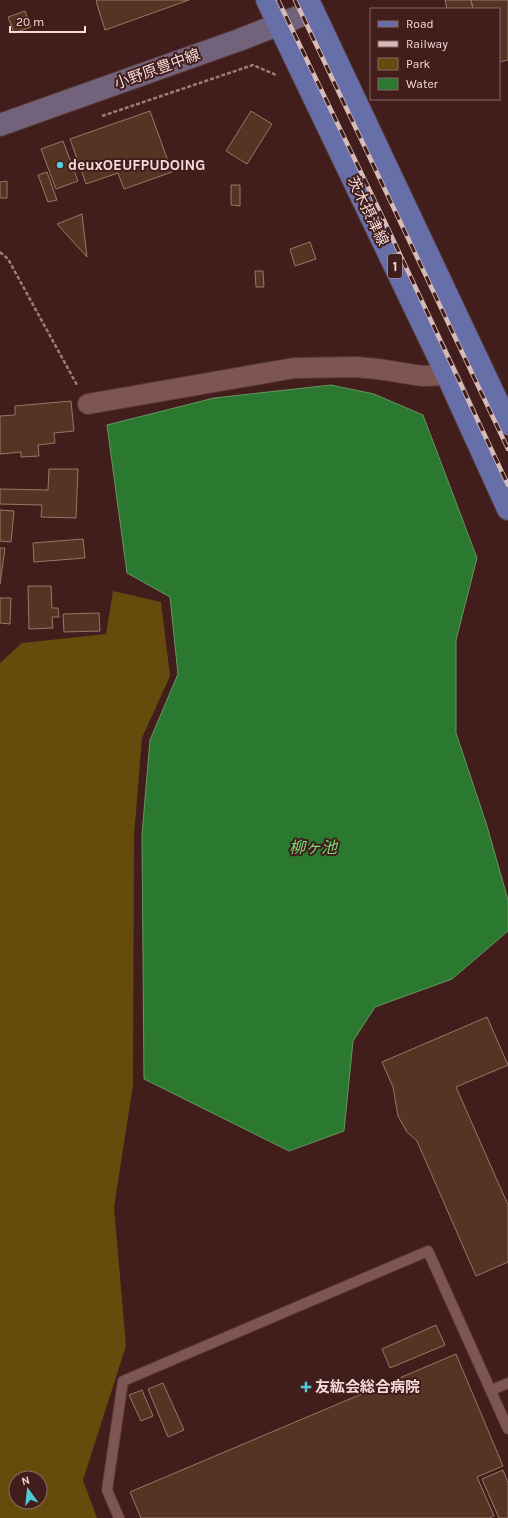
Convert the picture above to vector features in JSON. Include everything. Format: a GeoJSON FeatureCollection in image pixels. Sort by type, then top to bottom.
{"type":"FeatureCollection","features":[{"type":"Feature","properties":{"kind":"main road","name":"茨木摂津線"},"geometry":{"type":"LineString","coordinates":[[267,0],[447,375],[508,509]]}},
{"type":"Feature","properties":{"kind":"main road"},"geometry":{"type":"LineString","coordinates":[[310,6],[508,424]]}},
{"type":"Feature","properties":{"kind":"street","name":"小野原豊中線"},"geometry":{"type":"LineString","coordinates":[[0,125],[278,25],[310,6]]}},
{"type":"Feature","properties":{"kind":"street"},"geometry":{"type":"LineString","coordinates":[[88,404],[294,368],[356,367],[422,376],[447,375]]}},
{"type":"Feature","properties":{"kind":"lane"},"geometry":{"type":"LineString","coordinates":[[119,1518],[107,1490],[123,1381],[428,1251],[508,1428]]}},
{"type":"Feature","properties":{"kind":"lane"},"geometry":{"type":"LineString","coordinates":[[492,1390],[508,1383]]}},
{"type":"Feature","properties":{"kind":"path"},"geometry":{"type":"LineString","coordinates":[[97,118],[253,65],[277,75]]}},
{"type":"Feature","properties":{"kind":"path"},"geometry":{"type":"LineString","coordinates":[[0,252],[8,259],[88,404]]}},
{"type":"Feature","properties":{"kind":"green space"},"geometry":{"type":"Polygon","coordinates":[[[113,591],[161,602],[170,676],[142,738],[134,836],[133,1085],[114,1207],[126,1346],[83,1480],[97,1518],[0,1518],[0,663],[22,643],[106,634],[113,591]]]}},
{"type":"Feature","properties":{"kind":"water","name":"柳ヶ池"},"geometry":{"type":"Polygon","coordinates":[[[331,385],[374,394],[423,415],[477,558],[456,640],[456,733],[487,826],[508,900],[508,931],[452,979],[375,1007],[353,1041],[344,1131],[289,1151],[144,1079],[142,835],[150,740],[178,674],[170,597],[127,573],[107,425],[214,398],[331,385]]]}},
{"type":"Feature","properties":{"kind":"building"},"geometry":{"type":"Polygon","coordinates":[[[189,0],[105,30],[96,1],[189,0]]]}},
{"type":"Feature","properties":{"kind":"building"},"geometry":{"type":"Polygon","coordinates":[[[445,0],[471,0],[473,8],[447,8],[445,0]]]}},
{"type":"Feature","properties":{"kind":"building"},"geometry":{"type":"Polygon","coordinates":[[[471,0],[508,0],[508,60],[500,62],[500,8],[473,8],[471,0]]]}},
{"type":"Feature","properties":{"kind":"building"},"geometry":{"type":"Polygon","coordinates":[[[25,11],[31,27],[14,33],[8,17],[25,11]]]}},
{"type":"Feature","properties":{"kind":"building"},"geometry":{"type":"Polygon","coordinates":[[[150,111],[172,172],[124,189],[118,173],[86,184],[70,139],[150,111]]]}},
{"type":"Feature","properties":{"kind":"building"},"geometry":{"type":"Polygon","coordinates":[[[251,111],[272,124],[247,164],[226,151],[251,111]]]}},
{"type":"Feature","properties":{"kind":"building","name":"deuxOEUFPUDOING"},"geometry":{"type":"Polygon","coordinates":[[[63,141],[78,181],[56,189],[41,149],[63,141]]]}},
{"type":"Feature","properties":{"kind":"building"},"geometry":{"type":"Polygon","coordinates":[[[47,172],[57,200],[48,202],[38,175],[47,172]]]}},
{"type":"Feature","properties":{"kind":"building"},"geometry":{"type":"Polygon","coordinates":[[[7,181],[7,198],[0,198],[0,182],[7,181]]]}},
{"type":"Feature","properties":{"kind":"building"},"geometry":{"type":"Polygon","coordinates":[[[231,185],[240,185],[240,206],[231,205],[231,185]]]}},
{"type":"Feature","properties":{"kind":"building"},"geometry":{"type":"Polygon","coordinates":[[[82,214],[87,257],[57,224],[82,214]]]}},
{"type":"Feature","properties":{"kind":"building"},"geometry":{"type":"Polygon","coordinates":[[[310,242],[316,259],[295,266],[290,249],[310,242]]]}},
{"type":"Feature","properties":{"kind":"building"},"geometry":{"type":"Polygon","coordinates":[[[255,271],[263,271],[264,287],[256,287],[255,271]]]}},
{"type":"Feature","properties":{"kind":"building"},"geometry":{"type":"Polygon","coordinates":[[[71,401],[74,431],[54,433],[55,443],[38,445],[39,456],[21,457],[21,452],[0,454],[0,416],[15,415],[15,406],[71,401]]]}},
{"type":"Feature","properties":{"kind":"building"},"geometry":{"type":"Polygon","coordinates":[[[49,469],[78,469],[76,518],[41,517],[42,505],[0,504],[0,489],[48,490],[49,469]]]}},
{"type":"Feature","properties":{"kind":"building"},"geometry":{"type":"Polygon","coordinates":[[[0,510],[14,511],[11,542],[0,541],[0,510]]]}},
{"type":"Feature","properties":{"kind":"building"},"geometry":{"type":"Polygon","coordinates":[[[83,539],[85,558],[34,562],[33,543],[83,539]]]}},
{"type":"Feature","properties":{"kind":"building"},"geometry":{"type":"Polygon","coordinates":[[[0,548],[5,548],[0,584],[0,548]]]}},
{"type":"Feature","properties":{"kind":"building"},"geometry":{"type":"Polygon","coordinates":[[[28,586],[51,586],[52,608],[58,608],[59,617],[52,617],[53,628],[29,629],[28,586]]]}},
{"type":"Feature","properties":{"kind":"building"},"geometry":{"type":"Polygon","coordinates":[[[0,598],[11,598],[10,624],[0,623],[0,598]]]}},
{"type":"Feature","properties":{"kind":"building"},"geometry":{"type":"Polygon","coordinates":[[[99,613],[100,631],[64,632],[63,614],[99,613]]]}},
{"type":"Feature","properties":{"kind":"building"},"geometry":{"type":"Polygon","coordinates":[[[487,1017],[508,1065],[456,1087],[508,1205],[508,1262],[476,1276],[417,1141],[407,1132],[398,1116],[393,1087],[382,1062],[487,1017]]]}},
{"type":"Feature","properties":{"kind":"building"},"geometry":{"type":"Polygon","coordinates":[[[436,1325],[445,1345],[390,1368],[382,1349],[436,1325]]]}},
{"type":"Feature","properties":{"kind":"building"},"geometry":{"type":"Polygon","coordinates":[[[456,1354],[503,1466],[477,1477],[494,1516],[490,1518],[141,1518],[130,1492],[456,1354]]]}},
{"type":"Feature","properties":{"kind":"building"},"geometry":{"type":"Polygon","coordinates":[[[163,1383],[184,1430],[168,1437],[148,1389],[163,1383]]]}},
{"type":"Feature","properties":{"kind":"building"},"geometry":{"type":"Polygon","coordinates":[[[142,1390],[153,1416],[141,1421],[129,1395],[142,1390]]]}},
{"type":"Feature","properties":{"kind":"building"},"geometry":{"type":"Polygon","coordinates":[[[503,1470],[508,1483],[508,1518],[499,1518],[482,1479],[503,1470]]]}},
{"type":"Feature","properties":{"kind":"railway"},"geometry":{"type":"LineString","coordinates":[[278,0],[383,218],[508,485]]}},
{"type":"Feature","properties":{"kind":"railway"},"geometry":{"type":"LineString","coordinates":[[295,0],[508,449]]}},
{"type":"Feature","properties":{"kind":"place","name":"deuxOEUFPUDOING"},"geometry":{"type":"Point","coordinates":[60,165]}},
{"type":"Feature","properties":{"kind":"place","name":"友紘会総合病院"},"geometry":{"type":"Point","coordinates":[306,1387]}}]}
